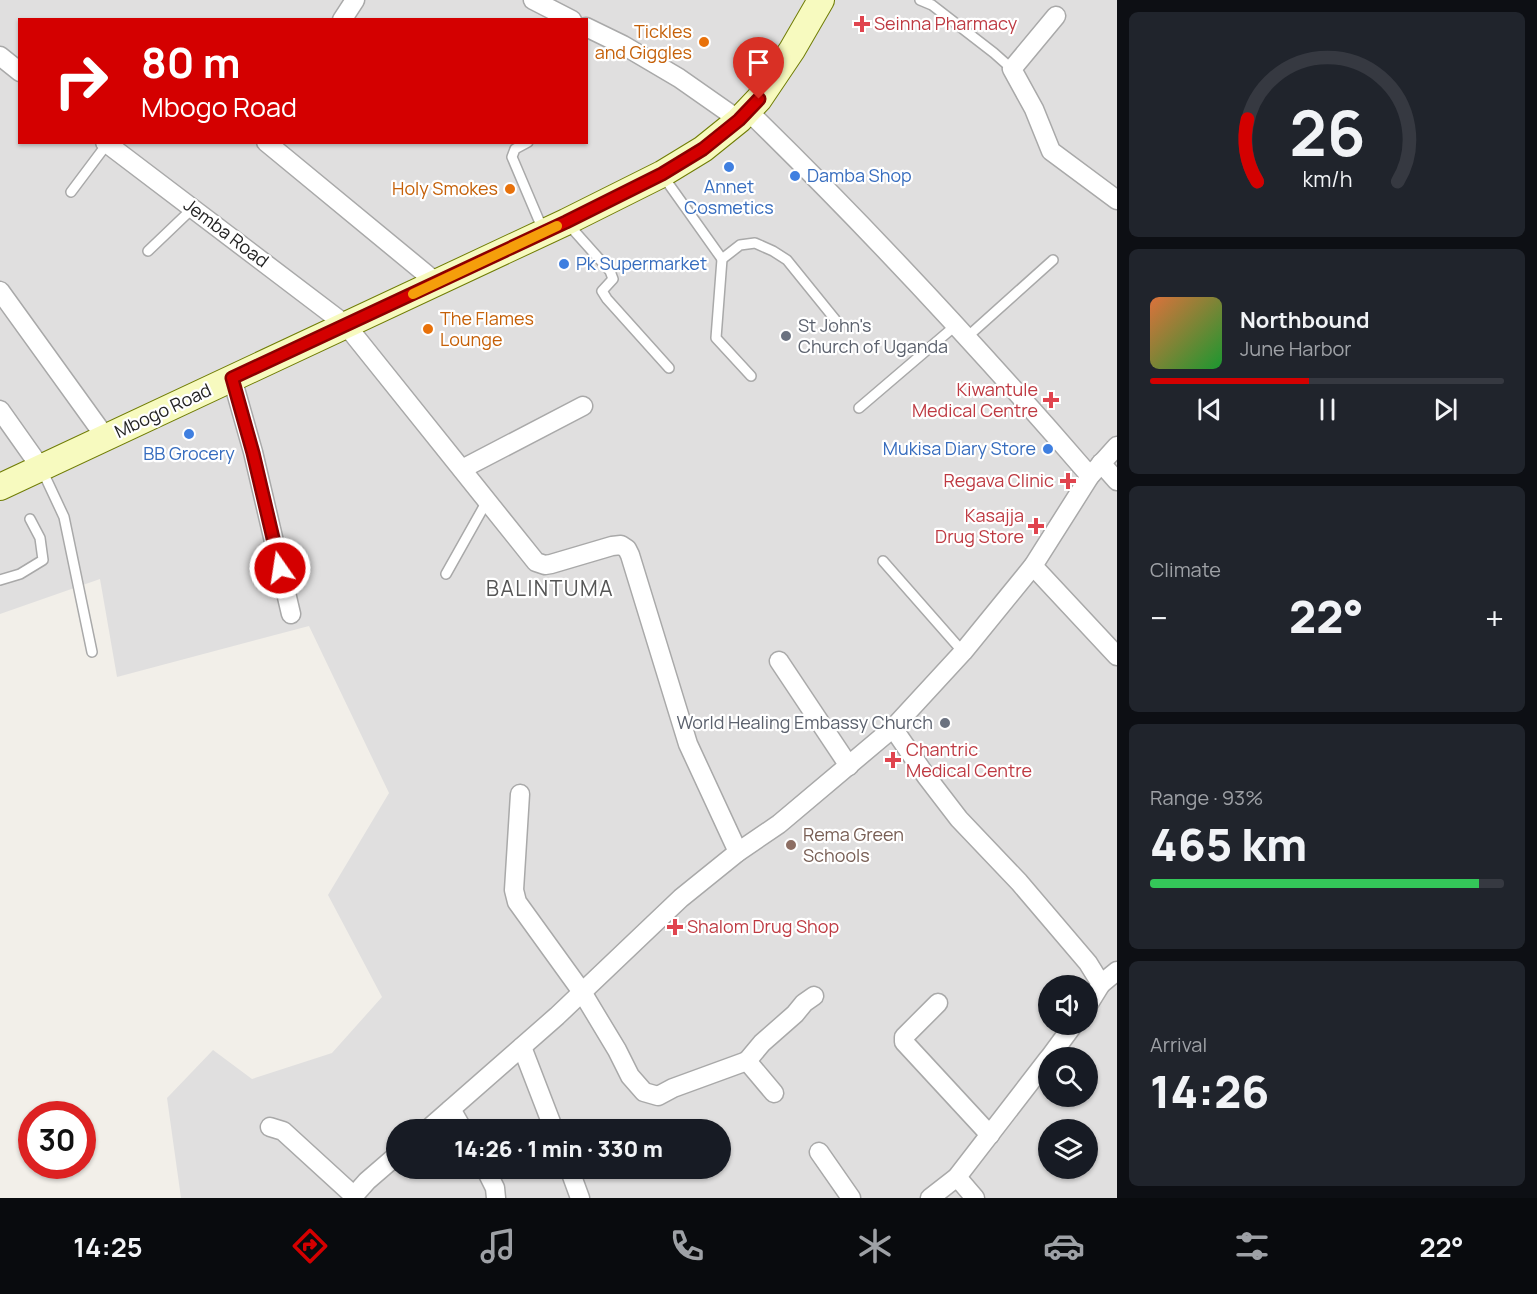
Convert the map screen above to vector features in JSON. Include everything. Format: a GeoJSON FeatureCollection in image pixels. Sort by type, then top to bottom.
{"type":"FeatureCollection","features":[{"type":"Feature","properties":{"kind":"main road","name":"Mbogo Road"},"geometry":{"type":"LineString","coordinates":[[0,488],[555,227],[662,174],[703,149],[743,116],[759,99],[792,50],[821,0]]}},
{"type":"Feature","properties":{"kind":"street"},"geometry":{"type":"LineString","coordinates":[[343,18],[355,0]]}},
{"type":"Feature","properties":{"kind":"street"},"geometry":{"type":"LineString","coordinates":[[533,0],[568,18]]}},
{"type":"Feature","properties":{"kind":"street"},"geometry":{"type":"LineString","coordinates":[[1056,16],[1012,69],[1034,109],[1051,151],[1117,200]]}},
{"type":"Feature","properties":{"kind":"street"},"geometry":{"type":"LineString","coordinates":[[588,28],[623,45],[743,116],[815,177],[961,332],[1096,469],[1117,481]]}},
{"type":"Feature","properties":{"kind":"street"},"geometry":{"type":"LineString","coordinates":[[0,56],[18,70]]}},
{"type":"Feature","properties":{"kind":"street","name":"Jemba Road"},"geometry":{"type":"LineString","coordinates":[[107,144],[346,325],[536,562],[551,564],[612,546],[621,545],[627,549],[688,744],[738,852]]}},
{"type":"Feature","properties":{"kind":"street"},"geometry":{"type":"LineString","coordinates":[[268,144],[437,282]]}},
{"type":"Feature","properties":{"kind":"street"},"geometry":{"type":"LineString","coordinates":[[0,291],[106,438]]}},
{"type":"Feature","properties":{"kind":"street"},"geometry":{"type":"LineString","coordinates":[[232,378],[253,453],[291,614]]}},
{"type":"Feature","properties":{"kind":"street"},"geometry":{"type":"LineString","coordinates":[[462,469],[583,406]]}},
{"type":"Feature","properties":{"kind":"street"},"geometry":{"type":"LineString","coordinates":[[0,410],[41,468]]}},
{"type":"Feature","properties":{"kind":"street"},"geometry":{"type":"LineString","coordinates":[[439,1119],[522,1047],[681,898],[738,852],[779,824],[893,728],[963,651],[1033,566],[1096,469],[1117,446]]}},
{"type":"Feature","properties":{"kind":"street"},"geometry":{"type":"LineString","coordinates":[[1033,566],[1117,656]]}},
{"type":"Feature","properties":{"kind":"street"},"geometry":{"type":"LineString","coordinates":[[779,661],[849,766]]}},
{"type":"Feature","properties":{"kind":"street"},"geometry":{"type":"LineString","coordinates":[[893,728],[958,819],[1019,882],[1088,963],[1101,984]]}},
{"type":"Feature","properties":{"kind":"street"},"geometry":{"type":"LineString","coordinates":[[520,794],[514,890],[517,902],[582,992],[630,1076],[644,1092],[658,1096],[673,1088],[747,1061],[762,1043],[814,996]]}},
{"type":"Feature","properties":{"kind":"street"},"geometry":{"type":"LineString","coordinates":[[1098,989],[1117,971]]}},
{"type":"Feature","properties":{"kind":"street"},"geometry":{"type":"LineString","coordinates":[[938,1003],[904,1037],[904,1042],[990,1135]]}},
{"type":"Feature","properties":{"kind":"street"},"geometry":{"type":"LineString","coordinates":[[522,1047],[550,1119]]}},
{"type":"Feature","properties":{"kind":"street"},"geometry":{"type":"LineString","coordinates":[[747,1061],[774,1093]]}},
{"type":"Feature","properties":{"kind":"street"},"geometry":{"type":"LineString","coordinates":[[930,1198],[957,1177],[1038,1072]]}},
{"type":"Feature","properties":{"kind":"street"},"geometry":{"type":"LineString","coordinates":[[451,1108],[457,1119]]}},
{"type":"Feature","properties":{"kind":"street"},"geometry":{"type":"LineString","coordinates":[[270,1127],[284,1131],[352,1197],[386,1165]]}},
{"type":"Feature","properties":{"kind":"street"},"geometry":{"type":"LineString","coordinates":[[819,1152],[851,1198]]}},
{"type":"Feature","properties":{"kind":"street"},"geometry":{"type":"LineString","coordinates":[[957,1177],[975,1198]]}},
{"type":"Feature","properties":{"kind":"street"},"geometry":{"type":"LineString","coordinates":[[490,1179],[495,1188],[496,1198]]}},
{"type":"Feature","properties":{"kind":"street"},"geometry":{"type":"LineString","coordinates":[[573,1179],[580,1198]]}},
{"type":"Feature","properties":{"kind":"lane"},"geometry":{"type":"LineString","coordinates":[[920,0],[932,5],[1012,69]]}},
{"type":"Feature","properties":{"kind":"lane"},"geometry":{"type":"LineString","coordinates":[[71,192],[105,144]]}},
{"type":"Feature","properties":{"kind":"lane"},"geometry":{"type":"LineString","coordinates":[[524,144],[515,149],[512,157],[555,227],[610,272],[613,279],[602,291],[669,368]]}},
{"type":"Feature","properties":{"kind":"lane"},"geometry":{"type":"LineString","coordinates":[[662,174],[722,259],[716,338],[751,376]]}},
{"type":"Feature","properties":{"kind":"lane"},"geometry":{"type":"LineString","coordinates":[[148,251],[194,208]]}},
{"type":"Feature","properties":{"kind":"lane"},"geometry":{"type":"LineString","coordinates":[[722,259],[740,245],[755,243],[773,251],[787,260],[838,323]]}},
{"type":"Feature","properties":{"kind":"lane"},"geometry":{"type":"LineString","coordinates":[[859,408],[1053,260]]}},
{"type":"Feature","properties":{"kind":"lane"},"geometry":{"type":"LineString","coordinates":[[41,468],[64,517],[92,652]]}},
{"type":"Feature","properties":{"kind":"lane"},"geometry":{"type":"LineString","coordinates":[[446,574],[487,501]]}},
{"type":"Feature","properties":{"kind":"lane"},"geometry":{"type":"LineString","coordinates":[[0,580],[21,574],[43,560],[40,538],[30,519]]}},
{"type":"Feature","properties":{"kind":"lane"},"geometry":{"type":"LineString","coordinates":[[883,561],[963,651]]}},
{"type":"Feature","properties":{"kind":"shaded area"},"geometry":{"type":"Polygon","coordinates":[[[0,0],[1117,0],[1117,1198],[181,1198],[167,1098],[213,1050],[252,1079],[332,1053],[382,997],[328,895],[389,793],[309,626],[117,677],[100,579],[0,614],[0,0]]]}},
{"type":"Feature","properties":{"kind":"slow traffic"},"geometry":{"type":"LineString","coordinates":[[413,294],[557,226]]}},
{"type":"Feature","properties":{"kind":"place","name":"Seinna Pharmacy"},"geometry":{"type":"Point","coordinates":[862,24]}},
{"type":"Feature","properties":{"kind":"place","name":"Tickles and Giggles"},"geometry":{"type":"Point","coordinates":[704,42]}},
{"type":"Feature","properties":{"kind":"place","name":"Annet Cosmetics"},"geometry":{"type":"Point","coordinates":[729,167]}},
{"type":"Feature","properties":{"kind":"place","name":"Damba Shop"},"geometry":{"type":"Point","coordinates":[795,176]}},
{"type":"Feature","properties":{"kind":"place","name":"Holy Smokes"},"geometry":{"type":"Point","coordinates":[510,189]}},
{"type":"Feature","properties":{"kind":"place","name":"Pk Supermarket"},"geometry":{"type":"Point","coordinates":[564,264]}},
{"type":"Feature","properties":{"kind":"place","name":"The Flames Lounge"},"geometry":{"type":"Point","coordinates":[428,329]}},
{"type":"Feature","properties":{"kind":"place","name":"St John's Church of Uganda"},"geometry":{"type":"Point","coordinates":[786,336]}},
{"type":"Feature","properties":{"kind":"place","name":"Kiwantule Medical Centre"},"geometry":{"type":"Point","coordinates":[1051,400]}},
{"type":"Feature","properties":{"kind":"place","name":"BB Grocery"},"geometry":{"type":"Point","coordinates":[189,434]}},
{"type":"Feature","properties":{"kind":"place","name":"Mukisa Diary Store"},"geometry":{"type":"Point","coordinates":[1048,449]}},
{"type":"Feature","properties":{"kind":"place","name":"Regava Clinic"},"geometry":{"type":"Point","coordinates":[1068,481]}},
{"type":"Feature","properties":{"kind":"place","name":"Kasajja Drug Store"},"geometry":{"type":"Point","coordinates":[1036,526]}},
{"type":"Feature","properties":{"kind":"place","name":"World Healing Embassy Church"},"geometry":{"type":"Point","coordinates":[945,723]}},
{"type":"Feature","properties":{"kind":"place","name":"Chantric Medical Centre"},"geometry":{"type":"Point","coordinates":[893,760]}},
{"type":"Feature","properties":{"kind":"place","name":"Rema Green Schools"},"geometry":{"type":"Point","coordinates":[791,845]}},
{"type":"Feature","properties":{"kind":"place","name":"Shalom Drug Shop"},"geometry":{"type":"Point","coordinates":[675,927]}},
{"type":"Feature","properties":{"kind":"district","name":"BALINTUMA"},"geometry":{"type":"Point","coordinates":[550,589]}},
{"type":"Feature","properties":{"kind":"route"},"geometry":{"type":"LineString","coordinates":[[280,568],[253,453],[232,378],[566,222],[662,174],[703,149],[739,120],[759,99]]}}]}
